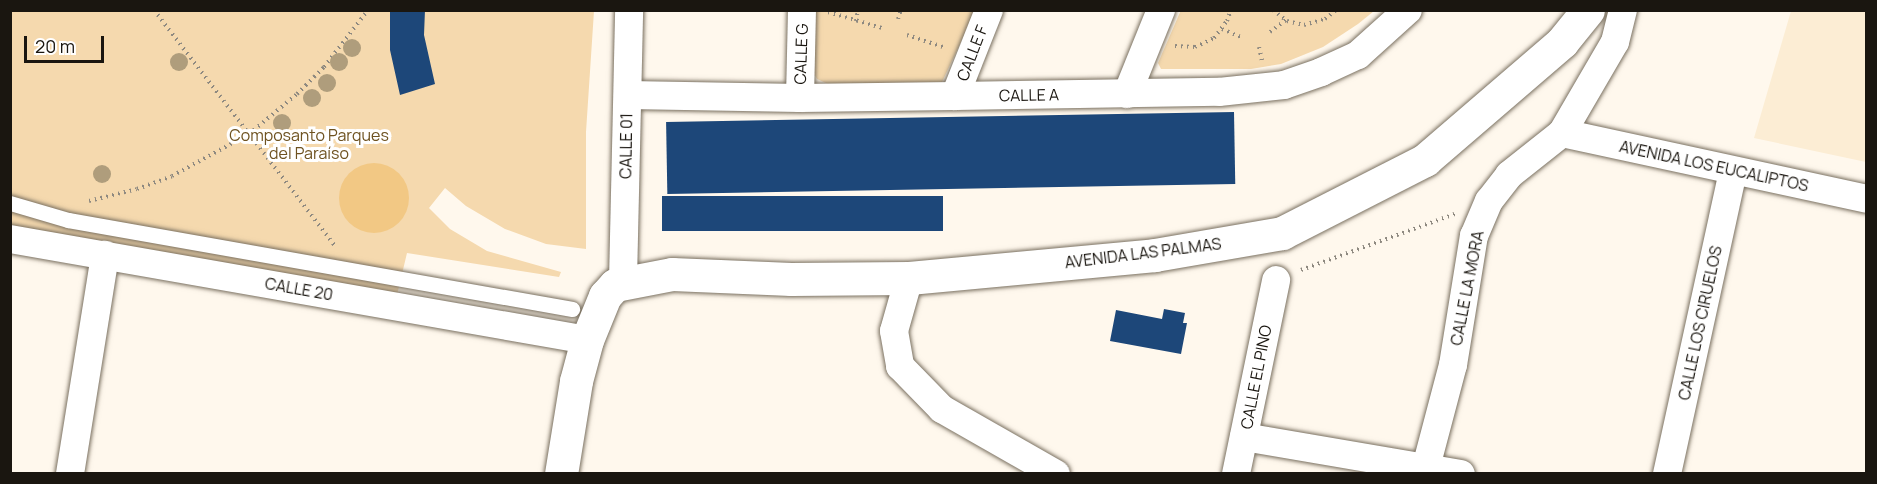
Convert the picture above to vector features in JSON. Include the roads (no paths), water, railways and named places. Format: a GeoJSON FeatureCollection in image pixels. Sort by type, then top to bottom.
{"type":"FeatureCollection","features":[{"type":"Feature","properties":{"kind":"main road","name":"AVENIDA LAS PALMAS"},"geometry":{"type":"LineString","coordinates":[[623,281],[672,273],[790,279],[909,278],[1155,255],[1282,233],[1425,160],[1562,42],[1588,10]]}},
{"type":"Feature","properties":{"kind":"main road"},"geometry":{"type":"LineString","coordinates":[[561,474],[576,381],[587,340],[609,290],[623,281]]}},
{"type":"Feature","properties":{"kind":"street","name":"CALLE 01"},"geometry":{"type":"LineString","coordinates":[[623,281],[629,10]]}},
{"type":"Feature","properties":{"kind":"street","name":"CALLE G"},"geometry":{"type":"LineString","coordinates":[[800,98],[802,10]]}},
{"type":"Feature","properties":{"kind":"street","name":"CALLE F"},"geometry":{"type":"LineString","coordinates":[[955,96],[989,10]]}},
{"type":"Feature","properties":{"kind":"street"},"geometry":{"type":"LineString","coordinates":[[1127,94],[1161,10]]}},
{"type":"Feature","properties":{"kind":"street","name":"CALLE A"},"geometry":{"type":"LineString","coordinates":[[628,94],[800,98],[1219,92],[1284,85],[1321,72],[1358,54],[1408,10]]}},
{"type":"Feature","properties":{"kind":"street","name":"CALLE LA MORA"},"geometry":{"type":"LineString","coordinates":[[1426,467],[1453,364],[1474,236],[1489,201],[1509,175],[1562,133],[1615,42],[1623,10]]}},
{"type":"Feature","properties":{"kind":"street","name":"AVENIDA LOS EUCALIPTOS"},"geometry":{"type":"LineString","coordinates":[[1562,133],[1733,172],[1866,199]]}},
{"type":"Feature","properties":{"kind":"street","name":"CALLE LOS CIRUELOS"},"geometry":{"type":"LineString","coordinates":[[1667,474],[1733,172]]}},
{"type":"Feature","properties":{"kind":"street","name":"CALLE 20"},"geometry":{"type":"LineString","coordinates":[[10,239],[587,340]]}},
{"type":"Feature","properties":{"kind":"street"},"geometry":{"type":"LineString","coordinates":[[70,474],[105,255]]}},
{"type":"Feature","properties":{"kind":"street"},"geometry":{"type":"LineString","coordinates":[[909,278],[894,331],[900,366],[942,409],[1056,474]]}},
{"type":"Feature","properties":{"kind":"street","name":"CALLE EL PINO"},"geometry":{"type":"LineString","coordinates":[[1236,474],[1275,280]]}},
{"type":"Feature","properties":{"kind":"street"},"geometry":{"type":"LineString","coordinates":[[1244,437],[1461,474]]}},
{"type":"Feature","properties":{"kind":"lane"},"geometry":{"type":"LineString","coordinates":[[10,203],[68,220],[572,309]]}},
{"type":"Feature","properties":{"kind":"park label","name":"Composanto Parques del Paraíso"},"geometry":{"type":"Point","coordinates":[309,144]}}]}
